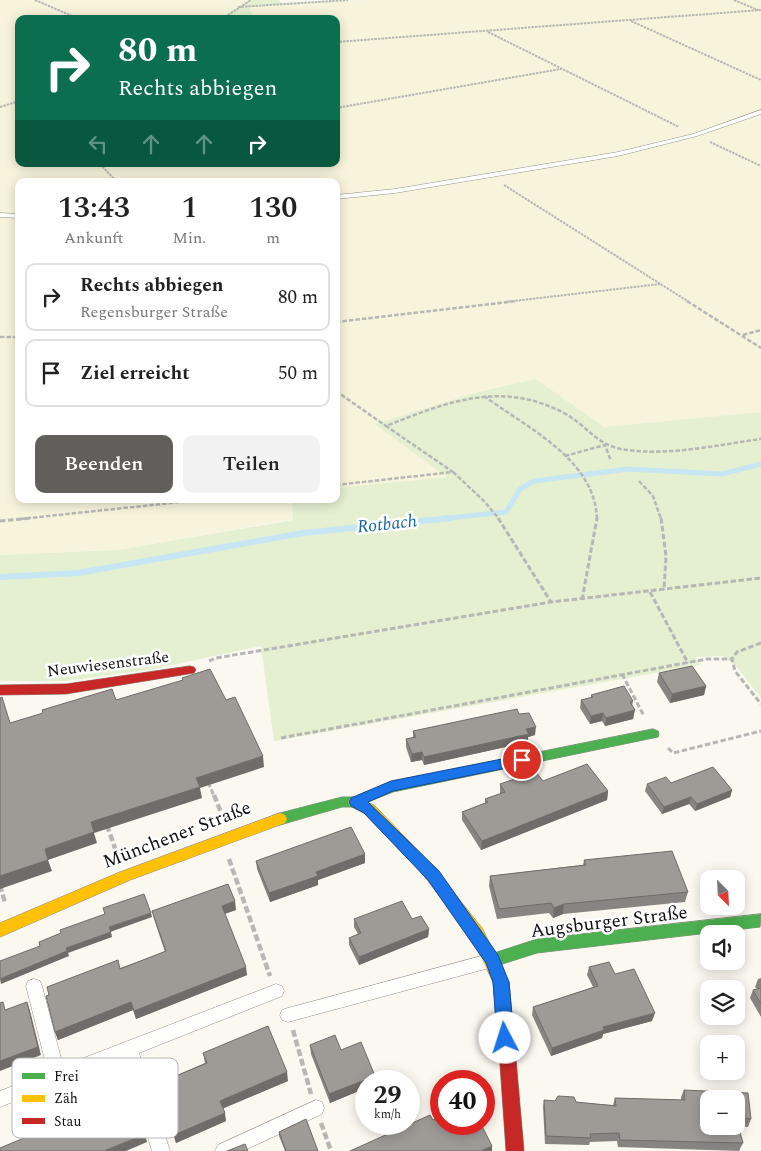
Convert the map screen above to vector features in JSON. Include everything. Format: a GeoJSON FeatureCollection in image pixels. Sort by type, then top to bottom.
{"type":"FeatureCollection","features":[{"type":"Feature","properties":{"kind":"street","name":"Neuwiesenstraße"},"geometry":{"type":"LineString","coordinates":[[0,690],[66,689],[190,670]]}},
{"type":"Feature","properties":{"kind":"street","name":"Münchener Straße"},"geometry":{"type":"LineString","coordinates":[[0,930],[125,876],[301,812],[342,802],[356,802],[391,786],[653,734]]}},
{"type":"Feature","properties":{"kind":"street"},"geometry":{"type":"LineString","coordinates":[[356,802],[369,809],[434,876],[493,960],[501,982],[515,1151]]}},
{"type":"Feature","properties":{"kind":"street","name":"Augsburger Straße"},"geometry":{"type":"LineString","coordinates":[[493,960],[537,946],[760,920]]}},
{"type":"Feature","properties":{"kind":"lane"},"geometry":{"type":"LineString","coordinates":[[340,197],[395,191],[618,154],[694,135],[761,112]]}},
{"type":"Feature","properties":{"kind":"lane"},"geometry":{"type":"LineString","coordinates":[[0,215],[15,216]]}},
{"type":"Feature","properties":{"kind":"lane"},"geometry":{"type":"LineString","coordinates":[[288,1015],[493,960]]}},
{"type":"Feature","properties":{"kind":"lane"},"geometry":{"type":"LineString","coordinates":[[34,986],[52,1058]]}},
{"type":"Feature","properties":{"kind":"lane"},"geometry":{"type":"LineString","coordinates":[[103,1058],[276,991]]}},
{"type":"Feature","properties":{"kind":"lane"},"geometry":{"type":"LineString","coordinates":[[129,1048],[132,1058]]}},
{"type":"Feature","properties":{"kind":"lane"},"geometry":{"type":"LineString","coordinates":[[0,1099],[12,1094]]}},
{"type":"Feature","properties":{"kind":"lane"},"geometry":{"type":"LineString","coordinates":[[224,1151],[316,1108]]}},
{"type":"Feature","properties":{"kind":"lane"},"geometry":{"type":"LineString","coordinates":[[157,1138],[161,1151]]}},
{"type":"Feature","properties":{"kind":"path"},"geometry":{"type":"LineString","coordinates":[[35,0],[70,15]]}},
{"type":"Feature","properties":{"kind":"path"},"geometry":{"type":"LineString","coordinates":[[227,15],[251,0]]}},
{"type":"Feature","properties":{"kind":"path"},"geometry":{"type":"LineString","coordinates":[[238,7],[348,0]]}},
{"type":"Feature","properties":{"kind":"path"},"geometry":{"type":"LineString","coordinates":[[734,0],[761,10]]}},
{"type":"Feature","properties":{"kind":"path"},"geometry":{"type":"LineString","coordinates":[[340,42],[761,10]]}},
{"type":"Feature","properties":{"kind":"path"},"geometry":{"type":"LineString","coordinates":[[630,20],[761,80]]}},
{"type":"Feature","properties":{"kind":"path"},"geometry":{"type":"LineString","coordinates":[[486,31],[694,135],[761,166]]}},
{"type":"Feature","properties":{"kind":"path"},"geometry":{"type":"LineString","coordinates":[[340,107],[561,69]]}},
{"type":"Feature","properties":{"kind":"path"},"geometry":{"type":"LineString","coordinates":[[0,106],[15,102]]}},
{"type":"Feature","properties":{"kind":"path"},"geometry":{"type":"LineString","coordinates":[[103,167],[113,178]]}},
{"type":"Feature","properties":{"kind":"path"},"geometry":{"type":"LineString","coordinates":[[490,176],[761,348]]}},
{"type":"Feature","properties":{"kind":"path"},"geometry":{"type":"LineString","coordinates":[[340,322],[660,284]]}},
{"type":"Feature","properties":{"kind":"path"},"geometry":{"type":"LineString","coordinates":[[742,336],[761,330]]}},
{"type":"Feature","properties":{"kind":"path"},"geometry":{"type":"LineString","coordinates":[[0,337],[15,337]]}},
{"type":"Feature","properties":{"kind":"path"},"geometry":{"type":"LineString","coordinates":[[340,394],[453,472],[477,492],[510,533],[551,602]]}},
{"type":"Feature","properties":{"kind":"path"},"geometry":{"type":"LineString","coordinates":[[386,426],[436,407],[482,395],[510,394],[536,400],[566,414],[605,445],[611,461]]}},
{"type":"Feature","properties":{"kind":"path"},"geometry":{"type":"LineString","coordinates":[[482,395],[565,456],[577,467],[592,492],[597,516],[582,600]]}},
{"type":"Feature","properties":{"kind":"path"},"geometry":{"type":"LineString","coordinates":[[565,456],[605,445],[635,450],[665,450],[761,439]]}},
{"type":"Feature","properties":{"kind":"path"},"geometry":{"type":"LineString","coordinates":[[340,485],[453,472]]}},
{"type":"Feature","properties":{"kind":"path"},"geometry":{"type":"LineString","coordinates":[[639,481],[654,497],[663,525],[666,573],[664,590]]}},
{"type":"Feature","properties":{"kind":"path"},"geometry":{"type":"LineString","coordinates":[[0,521],[171,503]]}},
{"type":"Feature","properties":{"kind":"path"},"geometry":{"type":"LineString","coordinates":[[190,670],[216,658],[551,602],[582,600],[761,578]]}},
{"type":"Feature","properties":{"kind":"path"},"geometry":{"type":"LineString","coordinates":[[650,592],[688,662]]}},
{"type":"Feature","properties":{"kind":"path"},"geometry":{"type":"LineString","coordinates":[[761,643],[737,652],[732,659],[735,671],[761,704]]}},
{"type":"Feature","properties":{"kind":"path"},"geometry":{"type":"LineString","coordinates":[[281,738],[688,662],[707,659],[732,659]]}},
{"type":"Feature","properties":{"kind":"path"},"geometry":{"type":"LineString","coordinates":[[622,674],[653,734],[674,753],[761,731]]}},
{"type":"Feature","properties":{"kind":"path"},"geometry":{"type":"LineString","coordinates":[[204,773],[232,836]]}},
{"type":"Feature","properties":{"kind":"path"},"geometry":{"type":"LineString","coordinates":[[106,820],[125,876]]}},
{"type":"Feature","properties":{"kind":"shaded area"},"geometry":{"type":"Polygon","coordinates":[[[0,0],[249,0],[225,15],[15,15],[15,167],[340,167],[340,15],[252,15],[249,7],[371,0],[761,0],[761,412],[604,427],[536,379],[478,392],[374,424],[448,477],[340,488],[340,178],[15,178],[15,503],[292,503],[293,519],[118,550],[0,555],[0,0]]]}},
{"type":"Feature","properties":{"kind":"green space"},"geometry":{"type":"Polygon","coordinates":[[[249,0],[279,0],[282,3],[371,0],[249,7],[252,15],[225,15],[249,0]]]}},
{"type":"Feature","properties":{"kind":"green space"},"geometry":{"type":"Polygon","coordinates":[[[536,379],[604,427],[761,412],[761,698],[736,666],[723,656],[695,657],[700,665],[274,741],[261,646],[154,669],[66,681],[0,681],[0,555],[118,550],[293,520],[292,503],[340,503],[340,488],[447,477],[374,424],[478,392],[536,379]]]}},
{"type":"Feature","properties":{"kind":"building"},"geometry":{"type":"Polygon","coordinates":[[[692,666],[706,686],[672,694],[659,673],[692,666]]]}},
{"type":"Feature","properties":{"kind":"building"},"geometry":{"type":"Polygon","coordinates":[[[210,669],[226,700],[235,697],[263,756],[196,778],[200,787],[91,822],[94,832],[45,849],[48,860],[0,876],[0,698],[2,697],[10,723],[43,713],[42,710],[112,689],[116,700],[183,680],[182,678],[210,669]]]}},
{"type":"Feature","properties":{"kind":"building"},"geometry":{"type":"Polygon","coordinates":[[[624,686],[633,701],[630,702],[635,710],[606,718],[603,713],[591,716],[581,700],[593,697],[591,695],[624,686]]]}},
{"type":"Feature","properties":{"kind":"building"},"geometry":{"type":"Polygon","coordinates":[[[517,709],[519,714],[529,713],[536,727],[526,729],[529,734],[424,757],[422,752],[412,754],[406,739],[416,737],[413,731],[517,709]]]}},
{"type":"Feature","properties":{"kind":"building"},"geometry":{"type":"Polygon","coordinates":[[[587,764],[608,791],[482,841],[462,812],[488,802],[485,799],[505,792],[500,784],[536,772],[543,781],[587,764]]]}},
{"type":"Feature","properties":{"kind":"building"},"geometry":{"type":"Polygon","coordinates":[[[713,767],[732,790],[697,804],[691,797],[664,807],[647,784],[666,777],[671,783],[713,767]]]}},
{"type":"Feature","properties":{"kind":"building"},"geometry":{"type":"Polygon","coordinates":[[[351,827],[365,854],[316,872],[318,876],[269,893],[256,861],[351,827]]]}},
{"type":"Feature","properties":{"kind":"building"},"geometry":{"type":"Polygon","coordinates":[[[672,851],[688,892],[564,904],[554,908],[551,903],[499,909],[490,876],[586,865],[584,860],[672,851]]]}},
{"type":"Feature","properties":{"kind":"building"},"geometry":{"type":"Polygon","coordinates":[[[228,884],[235,901],[222,906],[246,967],[134,1011],[131,1002],[55,1032],[46,996],[49,995],[47,987],[118,960],[120,969],[166,951],[152,911],[228,884]]]}},
{"type":"Feature","properties":{"kind":"building"},"geometry":{"type":"Polygon","coordinates":[[[144,894],[151,913],[109,927],[111,932],[66,948],[67,951],[0,979],[0,961],[40,946],[39,942],[61,933],[60,930],[105,914],[103,908],[144,894]]]}},
{"type":"Feature","properties":{"kind":"building"},"geometry":{"type":"Polygon","coordinates":[[[402,901],[412,919],[421,916],[429,929],[359,957],[349,938],[361,933],[354,919],[402,901]]]}},
{"type":"Feature","properties":{"kind":"building"},"geometry":{"type":"Polygon","coordinates":[[[609,962],[615,974],[634,969],[655,1013],[603,1027],[604,1030],[552,1048],[533,1007],[598,986],[589,967],[609,962]]]}},
{"type":"Feature","properties":{"kind":"building"},"geometry":{"type":"Polygon","coordinates":[[[761,988],[761,1004],[753,990],[761,988]]]}},
{"type":"Feature","properties":{"kind":"building"},"geometry":{"type":"Polygon","coordinates":[[[3,1002],[5,1010],[27,1002],[38,1047],[0,1061],[0,1003],[3,1002]]]}},
{"type":"Feature","properties":{"kind":"building"},"geometry":{"type":"Polygon","coordinates":[[[268,1026],[287,1072],[220,1101],[225,1113],[178,1133],[178,1075],[207,1063],[203,1053],[268,1026]]]}},
{"type":"Feature","properties":{"kind":"building"},"geometry":{"type":"Polygon","coordinates":[[[335,1035],[341,1050],[361,1042],[373,1070],[355,1070],[355,1084],[329,1094],[310,1045],[335,1035]]]}},
{"type":"Feature","properties":{"kind":"building"},"geometry":{"type":"Polygon","coordinates":[[[684,1090],[700,1091],[700,1135],[741,1135],[743,1143],[620,1140],[619,1133],[590,1134],[591,1138],[546,1136],[544,1100],[555,1101],[558,1096],[574,1097],[576,1102],[616,1106],[615,1098],[685,1100],[684,1090]]]}},
{"type":"Feature","properties":{"kind":"building"},"geometry":{"type":"Polygon","coordinates":[[[745,1093],[748,1093],[751,1119],[745,1118],[745,1093]]]}},
{"type":"Feature","properties":{"kind":"building"},"geometry":{"type":"Polygon","coordinates":[[[430,1115],[430,1135],[486,1135],[492,1146],[481,1151],[350,1151],[386,1135],[420,1135],[420,1120],[430,1115]]]}},
{"type":"Feature","properties":{"kind":"building"},"geometry":{"type":"Polygon","coordinates":[[[306,1119],[318,1151],[286,1151],[279,1132],[306,1119]]]}},
{"type":"Feature","properties":{"kind":"building"},"geometry":{"type":"Polygon","coordinates":[[[24,1138],[135,1138],[104,1151],[0,1151],[0,1148],[24,1138]]]}},
{"type":"Feature","properties":{"kind":"building"},"geometry":{"type":"Polygon","coordinates":[[[245,1144],[248,1151],[227,1151],[245,1144]]]}},
{"type":"Feature","properties":{"kind":"waterway","name":"Rotbach"},"geometry":{"type":"LineString","coordinates":[[439,519],[506,512],[520,489],[534,481],[628,469],[722,474],[761,464]]}},
{"type":"Feature","properties":{"kind":"waterway","name":"Rotbach"},"geometry":{"type":"LineString","coordinates":[[0,577],[78,573],[303,533],[451,518]]}},
{"type":"Feature","properties":{"kind":"traffic: fast"},"geometry":{"type":"LineString","coordinates":[[280,819],[342,802],[355,802],[391,787],[653,734]]}},
{"type":"Feature","properties":{"kind":"traffic: fast"},"geometry":{"type":"LineString","coordinates":[[493,960],[537,946],[760,920]]}},
{"type":"Feature","properties":{"kind":"traffic: slow"},"geometry":{"type":"LineString","coordinates":[[355,802],[369,809],[426,868],[477,933],[501,982],[506,1036]]}},
{"type":"Feature","properties":{"kind":"traffic: slow"},"geometry":{"type":"LineString","coordinates":[[0,930],[125,876],[280,819]]}},
{"type":"Feature","properties":{"kind":"traffic: jam"},"geometry":{"type":"LineString","coordinates":[[0,690],[66,689],[190,670]]}},
{"type":"Feature","properties":{"kind":"traffic: jam"},"geometry":{"type":"LineString","coordinates":[[506,1036],[515,1151]]}},
{"type":"Feature","properties":{"kind":"route"},"geometry":{"type":"LineString","coordinates":[[505,1038],[501,982],[493,960],[478,936],[434,876],[369,809],[356,802],[391,786],[522,760]]}}]}
